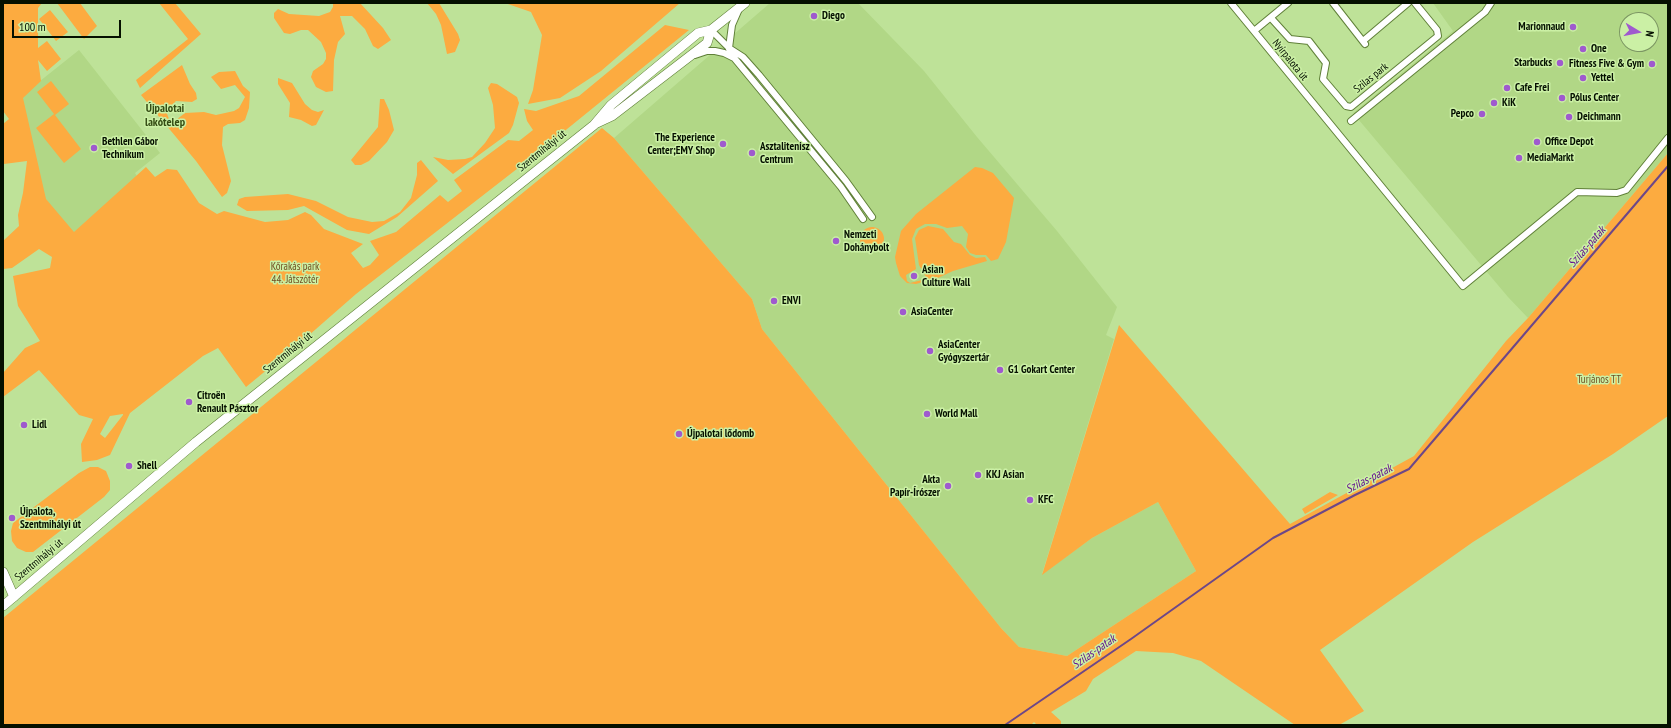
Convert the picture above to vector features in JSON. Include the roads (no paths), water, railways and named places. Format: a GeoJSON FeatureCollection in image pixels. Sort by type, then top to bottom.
{"type":"FeatureCollection","features":[{"type":"Feature","properties":{"kind":"main road","name":"Szentmihályi út"},"geometry":{"type":"LineString","coordinates":[[3,606],[196,442],[594,125],[611,105],[698,33],[711,30],[743,4]]}},
{"type":"Feature","properties":{"kind":"main road","name":"Szentmihályi út"},"geometry":{"type":"LineString","coordinates":[[594,125],[612,116],[707,43],[711,30]]}},
{"type":"Feature","properties":{"kind":"main road"},"geometry":{"type":"LineString","coordinates":[[3,572],[14,597]]}},
{"type":"Feature","properties":{"kind":"street","name":"Nyírpalota út"},"geometry":{"type":"LineString","coordinates":[[1231,3],[1463,286],[1577,192],[1617,193],[1626,190],[1668,138]]}},
{"type":"Feature","properties":{"kind":"street"},"geometry":{"type":"LineString","coordinates":[[1254,31],[1288,3]]}},
{"type":"Feature","properties":{"kind":"street"},"geometry":{"type":"LineString","coordinates":[[1333,3],[1364,43],[1408,3]]}},
{"type":"Feature","properties":{"kind":"street","name":"Szilas park"},"geometry":{"type":"LineString","coordinates":[[1271,18],[1290,39],[1309,41],[1326,63],[1324,79],[1346,106],[1351,107],[1438,36],[1437,30],[1415,3]]}},
{"type":"Feature","properties":{"kind":"street"},"geometry":{"type":"LineString","coordinates":[[1351,121],[1485,12],[1491,3]]}},
{"type":"Feature","properties":{"kind":"street"},"geometry":{"type":"LineString","coordinates":[[743,4],[732,25],[729,48],[735,59],[841,187],[863,219]]}},
{"type":"Feature","properties":{"kind":"street"},"geometry":{"type":"LineString","coordinates":[[711,30],[729,48],[743,57],[759,75],[846,181],[872,217]]}},
{"type":"Feature","properties":{"kind":"street"},"geometry":{"type":"LineString","coordinates":[[688,57],[707,51],[715,51],[724,53],[735,59]]}},
{"type":"Feature","properties":{"kind":"waterway","name":"Szilas-patak"},"geometry":{"type":"LineString","coordinates":[[1005,725],[1131,639],[1273,538],[1355,495],[1409,469],[1668,166]]}},
{"type":"Feature","properties":{"kind":"place","name":"Diego"},"geometry":{"type":"Point","coordinates":[814,16]}},
{"type":"Feature","properties":{"kind":"place","name":"Marionnaud"},"geometry":{"type":"Point","coordinates":[1573,27]}},
{"type":"Feature","properties":{"kind":"place","name":"One"},"geometry":{"type":"Point","coordinates":[1583,49]}},
{"type":"Feature","properties":{"kind":"place","name":"Starbucks"},"geometry":{"type":"Point","coordinates":[1560,63]}},
{"type":"Feature","properties":{"kind":"place","name":"Fitness Five & Gym"},"geometry":{"type":"Point","coordinates":[1652,64]}},
{"type":"Feature","properties":{"kind":"place","name":"Yettel"},"geometry":{"type":"Point","coordinates":[1583,78]}},
{"type":"Feature","properties":{"kind":"place","name":"Cafe Frei"},"geometry":{"type":"Point","coordinates":[1507,88]}},
{"type":"Feature","properties":{"kind":"place","name":"Pólus Center"},"geometry":{"type":"Point","coordinates":[1562,98]}},
{"type":"Feature","properties":{"kind":"place","name":"KiK"},"geometry":{"type":"Point","coordinates":[1494,103]}},
{"type":"Feature","properties":{"kind":"place","name":"Pepco"},"geometry":{"type":"Point","coordinates":[1482,114]}},
{"type":"Feature","properties":{"kind":"place","name":"Deichmann"},"geometry":{"type":"Point","coordinates":[1569,117]}},
{"type":"Feature","properties":{"kind":"place","name":"Office Depot"},"geometry":{"type":"Point","coordinates":[1537,142]}},
{"type":"Feature","properties":{"kind":"place","name":"The Experience Center;EMY Shop"},"geometry":{"type":"Point","coordinates":[723,144]}},
{"type":"Feature","properties":{"kind":"place","name":"Bethlen Gábor Technikum"},"geometry":{"type":"Point","coordinates":[94,148]}},
{"type":"Feature","properties":{"kind":"place","name":"Asztalitenisz Centrum"},"geometry":{"type":"Point","coordinates":[752,153]}},
{"type":"Feature","properties":{"kind":"place","name":"MediaMarkt"},"geometry":{"type":"Point","coordinates":[1519,158]}},
{"type":"Feature","properties":{"kind":"place","name":"Nemzeti Dohánybolt"},"geometry":{"type":"Point","coordinates":[836,241]}},
{"type":"Feature","properties":{"kind":"place","name":"Asian Culture Wall"},"geometry":{"type":"Point","coordinates":[914,276]}},
{"type":"Feature","properties":{"kind":"place","name":"ENVI"},"geometry":{"type":"Point","coordinates":[774,301]}},
{"type":"Feature","properties":{"kind":"place","name":"AsiaCenter"},"geometry":{"type":"Point","coordinates":[903,312]}},
{"type":"Feature","properties":{"kind":"place","name":"AsiaCenter Gyógyszertár"},"geometry":{"type":"Point","coordinates":[930,351]}},
{"type":"Feature","properties":{"kind":"place","name":"G1 Gokart Center"},"geometry":{"type":"Point","coordinates":[1000,370]}},
{"type":"Feature","properties":{"kind":"place","name":"Citroën Renault Pásztor"},"geometry":{"type":"Point","coordinates":[189,402]}},
{"type":"Feature","properties":{"kind":"place","name":"World Mall"},"geometry":{"type":"Point","coordinates":[927,414]}},
{"type":"Feature","properties":{"kind":"place","name":"Lidl"},"geometry":{"type":"Point","coordinates":[24,425]}},
{"type":"Feature","properties":{"kind":"place","name":"Újpalotai lődomb"},"geometry":{"type":"Point","coordinates":[679,434]}},
{"type":"Feature","properties":{"kind":"place","name":"Shell"},"geometry":{"type":"Point","coordinates":[129,466]}},
{"type":"Feature","properties":{"kind":"place","name":"KKJ Asian"},"geometry":{"type":"Point","coordinates":[978,475]}},
{"type":"Feature","properties":{"kind":"place","name":"Akta Papír-Írószer"},"geometry":{"type":"Point","coordinates":[948,486]}},
{"type":"Feature","properties":{"kind":"place","name":"KFC"},"geometry":{"type":"Point","coordinates":[1030,500]}},
{"type":"Feature","properties":{"kind":"place","name":"Újpalota, Szentmihályi út"},"geometry":{"type":"Point","coordinates":[12,518]}},
{"type":"Feature","properties":{"kind":"district","name":"Újpalotai lakótelep"},"geometry":{"type":"Point","coordinates":[165,116]}},
{"type":"Feature","properties":{"kind":"park label","name":"Kőrakás park 44. Játszótér"},"geometry":{"type":"Point","coordinates":[295,273]}},
{"type":"Feature","properties":{"kind":"park label","name":"Turjános TT"},"geometry":{"type":"Point","coordinates":[1599,380]}}]}
